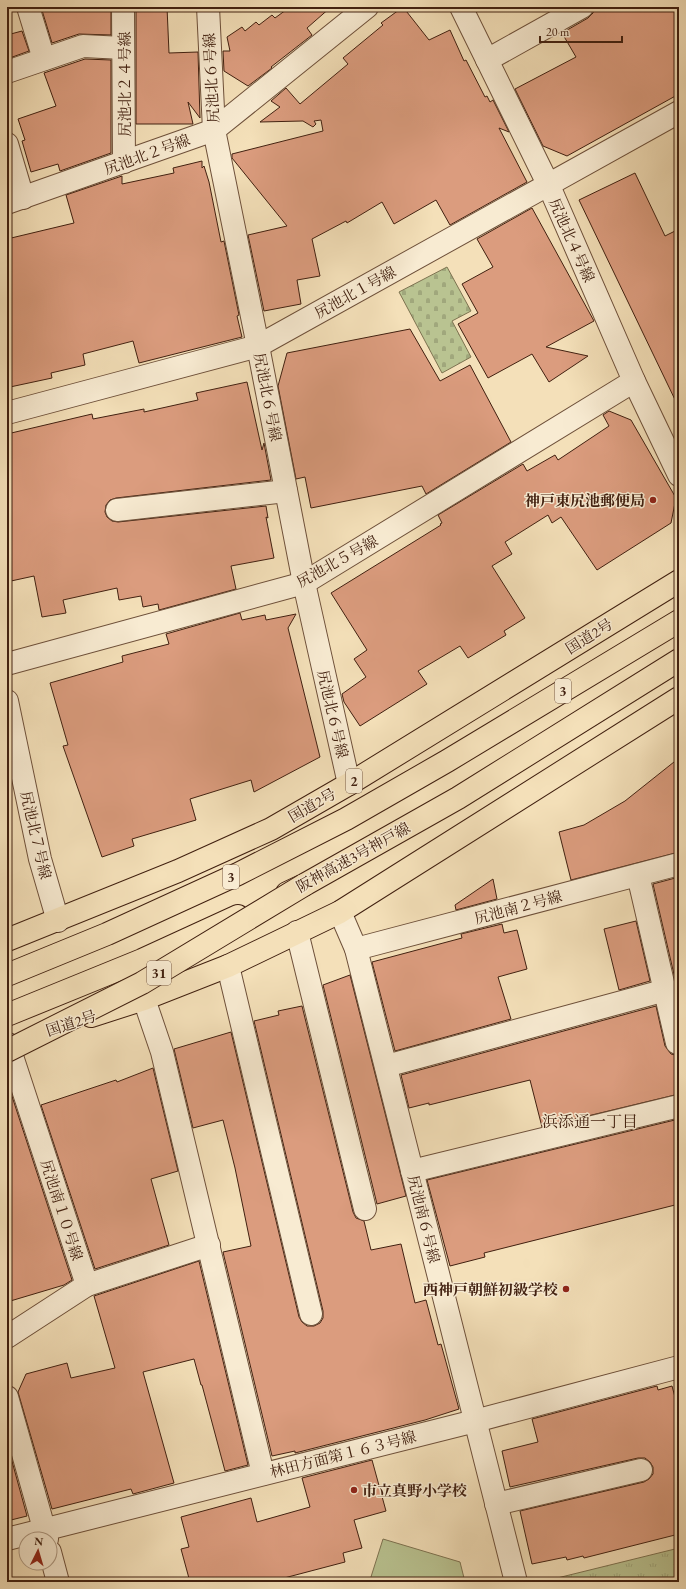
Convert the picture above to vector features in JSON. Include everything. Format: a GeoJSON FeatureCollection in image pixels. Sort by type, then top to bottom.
{"type":"FeatureCollection","features":[{"type":"Feature","properties":{"kind":"highway","name":"国道2号"},"geometry":{"type":"LineString","coordinates":[[7,942],[178,871],[271,829],[349,784],[679,581]]}},
{"type":"Feature","properties":{"kind":"highway","name":"3"},"geometry":{"type":"LineString","coordinates":[[7,975],[107,934],[238,874],[346,819],[447,761],[679,621]]}},
{"type":"Feature","properties":{"kind":"highway","name":"阪神高速3号神戸線"},"geometry":{"type":"LineString","coordinates":[[7,1015],[142,960],[304,886],[458,798],[679,660]]}},
{"type":"Feature","properties":{"kind":"highway","name":"国道2号"},"geometry":{"type":"LineString","coordinates":[[7,1046],[144,999],[228,966],[340,912],[679,698]]}},
{"type":"Feature","properties":{"kind":"highway"},"geometry":{"type":"LineString","coordinates":[[7,942],[32,937],[112,910],[190,880],[283,840],[447,761]]}},
{"type":"Feature","properties":{"kind":"highway","name":"31"},"geometry":{"type":"LineString","coordinates":[[7,1046],[142,983],[304,886]]}},
{"type":"Feature","properties":{"kind":"street"},"geometry":{"type":"LineString","coordinates":[[28,7],[44,59]]}},
{"type":"Feature","properties":{"kind":"street","name":"尻池北２４号線"},"geometry":{"type":"LineString","coordinates":[[123,7],[124,162]]}},
{"type":"Feature","properties":{"kind":"street","name":"尻池北６号線"},"geometry":{"type":"LineString","coordinates":[[208,7],[214,130],[304,583],[349,784]]}},
{"type":"Feature","properties":{"kind":"street","name":"尻池北２号線"},"geometry":{"type":"LineString","coordinates":[[15,200],[214,130],[368,7]]}},
{"type":"Feature","properties":{"kind":"street","name":"尻池北４号線"},"geometry":{"type":"LineString","coordinates":[[460,7],[549,186],[634,381],[679,474]]}},
{"type":"Feature","properties":{"kind":"street"},"geometry":{"type":"LineString","coordinates":[[487,60],[582,7]]}},
{"type":"Feature","properties":{"kind":"street"},"geometry":{"type":"LineString","coordinates":[[7,72],[83,46],[123,48]]}},
{"type":"Feature","properties":{"kind":"street","name":"尻池北１号線"},"geometry":{"type":"LineString","coordinates":[[7,413],[258,346],[549,186],[679,112]]}},
{"type":"Feature","properties":{"kind":"street"},"geometry":{"type":"LineString","coordinates":[[7,144],[15,200]]}},
{"type":"Feature","properties":{"kind":"street","name":"尻池北５号線"},"geometry":{"type":"LineString","coordinates":[[7,664],[304,583],[634,381]]}},
{"type":"Feature","properties":{"kind":"street"},"geometry":{"type":"LineString","coordinates":[[117,510],[286,491]]}},
{"type":"Feature","properties":{"kind":"street","name":"尻池北７号線"},"geometry":{"type":"LineString","coordinates":[[7,701],[40,859],[58,921]]}},
{"type":"Feature","properties":{"kind":"street","name":"尻池南２号線"},"geometry":{"type":"LineString","coordinates":[[356,949],[679,864]]}},
{"type":"Feature","properties":{"kind":"street"},"geometry":{"type":"LineString","coordinates":[[638,875],[677,1042],[679,1043]]}},
{"type":"Feature","properties":{"kind":"street","name":"尻池南６号線"},"geometry":{"type":"LineString","coordinates":[[340,912],[356,949],[516,1582]]}},
{"type":"Feature","properties":{"kind":"street"},"geometry":{"type":"LineString","coordinates":[[297,932],[365,1209]]}},
{"type":"Feature","properties":{"kind":"street"},"geometry":{"type":"LineString","coordinates":[[228,966],[312,1314]]}},
{"type":"Feature","properties":{"kind":"street"},"geometry":{"type":"LineString","coordinates":[[386,1066],[666,990]]}},
{"type":"Feature","properties":{"kind":"street"},"geometry":{"type":"LineString","coordinates":[[144,999],[162,1052],[263,1474]]}},
{"type":"Feature","properties":{"kind":"street","name":"尻池南１０号線"},"geometry":{"type":"LineString","coordinates":[[7,1046],[87,1285]]}},
{"type":"Feature","properties":{"kind":"street"},"geometry":{"type":"LineString","coordinates":[[412,1171],[679,1106]]}},
{"type":"Feature","properties":{"kind":"street"},"geometry":{"type":"LineString","coordinates":[[7,1337],[87,1285],[209,1245]]}},
{"type":"Feature","properties":{"kind":"street","name":"林田方面第１６３号線"},"geometry":{"type":"LineString","coordinates":[[57,1531],[263,1474],[475,1421],[679,1367]]}},
{"type":"Feature","properties":{"kind":"street"},"geometry":{"type":"LineString","coordinates":[[7,1397],[45,1531]]}},
{"type":"Feature","properties":{"kind":"street"},"geometry":{"type":"LineString","coordinates":[[496,1504],[641,1470]]}},
{"type":"Feature","properties":{"kind":"street","name":"林田方面第１６３号線"},"geometry":{"type":"LineString","coordinates":[[7,1539],[18,1538]]}},
{"type":"Feature","properties":{"kind":"street"},"geometry":{"type":"LineString","coordinates":[[55,1571],[58,1582]]}},
{"type":"Feature","properties":{"kind":"green space"},"geometry":{"type":"Polygon","coordinates":[[[447,267],[471,311],[452,321],[471,357],[442,373],[399,292],[447,267]]]}},
{"type":"Feature","properties":{"kind":"green space"},"geometry":{"type":"Polygon","coordinates":[[[383,1539],[460,1562],[465,1582],[365,1582],[370,1580],[383,1539]]]}},
{"type":"Feature","properties":{"kind":"green space"},"geometry":{"type":"Polygon","coordinates":[[[679,1548],[679,1582],[541,1582],[679,1548]]]}},
{"type":"Feature","properties":{"kind":"building"},"geometry":{"type":"Polygon","coordinates":[[[41,7],[111,7],[111,35],[79,34],[52,43],[41,7]]]}},
{"type":"Feature","properties":{"kind":"building"},"geometry":{"type":"Polygon","coordinates":[[[136,7],[167,7],[169,53],[198,52],[200,118],[188,102],[193,124],[136,124],[136,7]]]}},
{"type":"Feature","properties":{"kind":"building"},"geometry":{"type":"Polygon","coordinates":[[[290,7],[331,7],[307,28],[312,35],[248,86],[224,71],[223,51],[230,51],[227,37],[242,27],[245,31],[256,22],[259,25],[272,15],[275,18],[290,7]]]}},
{"type":"Feature","properties":{"kind":"building"},"geometry":{"type":"Polygon","coordinates":[[[403,7],[429,40],[450,30],[464,61],[466,60],[485,97],[487,96],[490,102],[493,100],[509,132],[499,128],[527,182],[450,225],[436,200],[394,224],[382,202],[347,223],[346,221],[312,239],[320,276],[297,280],[301,304],[264,311],[248,235],[287,226],[232,158],[232,154],[323,131],[321,120],[314,121],[316,124],[313,127],[303,121],[260,122],[280,107],[271,101],[286,88],[300,104],[348,64],[343,58],[383,25],[381,23],[403,7]]]}},
{"type":"Feature","properties":{"kind":"building"},"geometry":{"type":"Polygon","coordinates":[[[594,7],[679,7],[679,94],[567,156],[543,146],[515,89],[576,57],[562,33],[588,18],[593,13],[594,7]]]}},
{"type":"Feature","properties":{"kind":"building"},"geometry":{"type":"Polygon","coordinates":[[[22,31],[29,51],[7,59],[7,35],[22,31]]]}},
{"type":"Feature","properties":{"kind":"building"},"geometry":{"type":"Polygon","coordinates":[[[85,59],[111,60],[111,153],[60,171],[58,164],[31,172],[22,141],[25,140],[18,119],[56,106],[44,73],[85,59]]]}},
{"type":"Feature","properties":{"kind":"building"},"geometry":{"type":"Polygon","coordinates":[[[202,161],[202,168],[204,166],[209,182],[221,242],[224,241],[242,337],[139,363],[133,341],[83,354],[85,365],[51,373],[52,378],[10,387],[7,374],[7,239],[74,223],[66,195],[122,176],[122,184],[174,173],[173,168],[202,161]]]}},
{"type":"Feature","properties":{"kind":"building"},"geometry":{"type":"Polygon","coordinates":[[[635,173],[665,236],[679,229],[679,408],[579,200],[635,173]]]}},
{"type":"Feature","properties":{"kind":"building"},"geometry":{"type":"Polygon","coordinates":[[[532,208],[594,321],[546,347],[588,356],[549,382],[532,354],[488,378],[458,324],[478,313],[462,284],[493,267],[477,239],[532,208]]]}},
{"type":"Feature","properties":{"kind":"building"},"geometry":{"type":"Polygon","coordinates":[[[410,329],[440,381],[470,365],[511,442],[426,494],[422,486],[311,508],[305,477],[296,479],[278,386],[287,353],[410,329]]]}},
{"type":"Feature","properties":{"kind":"building"},"geometry":{"type":"Polygon","coordinates":[[[247,382],[262,450],[264,443],[271,480],[116,498],[110,500],[106,505],[105,512],[107,517],[112,521],[118,522],[266,506],[268,518],[266,517],[274,558],[231,566],[236,589],[159,610],[158,604],[143,607],[141,596],[119,600],[117,588],[63,600],[66,613],[42,617],[34,576],[11,581],[7,564],[7,434],[92,414],[93,419],[144,409],[144,412],[198,400],[196,393],[247,382]]]}},
{"type":"Feature","properties":{"kind":"building"},"geometry":{"type":"Polygon","coordinates":[[[609,411],[631,420],[676,498],[671,523],[597,570],[561,517],[552,523],[548,515],[505,542],[512,554],[492,566],[525,618],[504,631],[506,635],[468,658],[460,646],[418,671],[427,684],[360,726],[344,702],[342,694],[366,677],[354,659],[367,650],[331,593],[441,525],[440,524],[442,523],[438,515],[523,464],[527,471],[555,455],[558,460],[609,426],[603,415],[609,411]]]}},
{"type":"Feature","properties":{"kind":"building"},"geometry":{"type":"Polygon","coordinates":[[[240,613],[242,620],[265,615],[266,620],[296,614],[288,628],[320,757],[254,792],[251,780],[190,799],[196,820],[132,839],[134,846],[102,857],[63,746],[68,745],[50,683],[123,662],[122,656],[169,644],[166,634],[240,613]]]}},
{"type":"Feature","properties":{"kind":"building"},"geometry":{"type":"Polygon","coordinates":[[[679,758],[679,852],[571,880],[559,832],[584,825],[625,801],[679,758]]]}},
{"type":"Feature","properties":{"kind":"building"},"geometry":{"type":"Polygon","coordinates":[[[679,877],[679,996],[653,884],[679,877]]]}},
{"type":"Feature","properties":{"kind":"building"},"geometry":{"type":"Polygon","coordinates":[[[493,879],[497,899],[456,910],[455,905],[493,879]]]}},
{"type":"Feature","properties":{"kind":"building"},"geometry":{"type":"Polygon","coordinates":[[[636,921],[650,981],[619,990],[604,929],[636,921]]]}},
{"type":"Feature","properties":{"kind":"building"},"geometry":{"type":"Polygon","coordinates":[[[502,924],[504,933],[517,930],[527,969],[498,977],[511,1019],[395,1051],[372,962],[462,938],[461,934],[502,924]]]}},
{"type":"Feature","properties":{"kind":"building"},"geometry":{"type":"Polygon","coordinates":[[[350,975],[406,1196],[377,1204],[323,985],[350,975]]]}},
{"type":"Feature","properties":{"kind":"building"},"geometry":{"type":"Polygon","coordinates":[[[302,1006],[353,1212],[356,1218],[364,1221],[371,1250],[401,1244],[415,1303],[426,1300],[438,1345],[441,1344],[459,1409],[425,1420],[295,1453],[295,1451],[272,1456],[223,1252],[251,1246],[235,1168],[223,1120],[193,1128],[174,1049],[231,1032],[299,1317],[307,1326],[314,1326],[320,1323],[323,1318],[323,1311],[254,1021],[279,1015],[278,1011],[302,1006]]]}},
{"type":"Feature","properties":{"kind":"building"},"geometry":{"type":"Polygon","coordinates":[[[656,1006],[665,1046],[671,1054],[679,1056],[679,1094],[542,1127],[530,1080],[429,1105],[429,1103],[409,1108],[401,1075],[656,1006]]]}},
{"type":"Feature","properties":{"kind":"building"},"geometry":{"type":"Polygon","coordinates":[[[153,1068],[178,1171],[151,1179],[169,1245],[95,1269],[41,1105],[116,1080],[117,1082],[153,1068]]]}},
{"type":"Feature","properties":{"kind":"building"},"geometry":{"type":"Polygon","coordinates":[[[7,1081],[72,1280],[64,1285],[7,1302],[7,1081]]]}},
{"type":"Feature","properties":{"kind":"building"},"geometry":{"type":"Polygon","coordinates":[[[679,1119],[679,1204],[484,1253],[485,1257],[450,1266],[427,1180],[679,1119]]]}},
{"type":"Feature","properties":{"kind":"building"},"geometry":{"type":"Polygon","coordinates":[[[199,1261],[248,1465],[225,1471],[194,1359],[143,1372],[174,1483],[133,1494],[131,1489],[52,1509],[18,1392],[26,1374],[67,1363],[71,1378],[115,1368],[94,1296],[199,1261]]]}},
{"type":"Feature","properties":{"kind":"building"},"geometry":{"type":"Polygon","coordinates":[[[657,1386],[658,1390],[672,1386],[679,1412],[679,1534],[584,1558],[583,1556],[567,1560],[566,1557],[532,1564],[520,1511],[644,1482],[653,1474],[653,1467],[645,1458],[638,1458],[510,1487],[502,1451],[538,1442],[532,1419],[657,1386]]]}},
{"type":"Feature","properties":{"kind":"building"},"geometry":{"type":"Polygon","coordinates":[[[7,1443],[27,1516],[7,1521],[7,1443]]]}},
{"type":"Feature","properties":{"kind":"building"},"geometry":{"type":"Polygon","coordinates":[[[372,1460],[386,1511],[354,1520],[362,1548],[343,1553],[345,1562],[269,1582],[190,1582],[181,1549],[189,1547],[181,1517],[251,1498],[257,1522],[310,1507],[302,1478],[372,1460]]]}},
{"type":"Feature","properties":{"kind":"place","name":"神戸東尻池郵便局"},"geometry":{"type":"Point","coordinates":[653,500]}},
{"type":"Feature","properties":{"kind":"place","name":"西神戸朝鮮初級学校"},"geometry":{"type":"Point","coordinates":[566,1289]}},
{"type":"Feature","properties":{"kind":"place","name":"市立真野小学校"},"geometry":{"type":"Point","coordinates":[354,1490]}},
{"type":"Feature","properties":{"kind":"district","name":"浜添通一丁目"},"geometry":{"type":"Point","coordinates":[590,1121]}}]}
